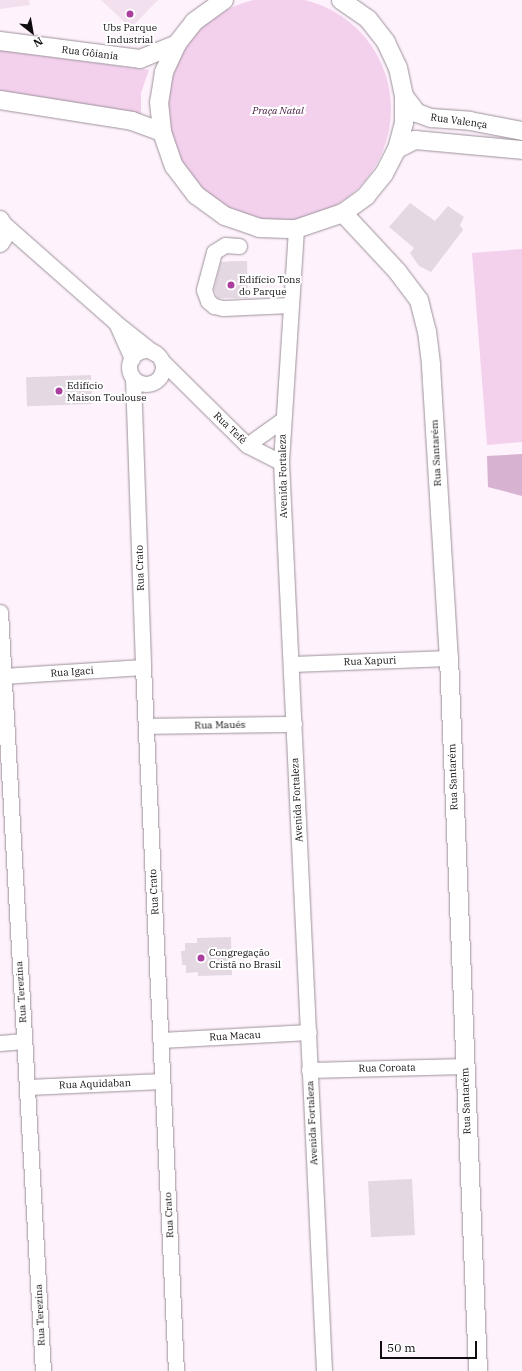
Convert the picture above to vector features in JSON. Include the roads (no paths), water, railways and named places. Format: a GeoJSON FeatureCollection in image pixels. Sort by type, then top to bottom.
{"type":"FeatureCollection","features":[{"type":"Feature","properties":{"kind":"street"},"geometry":{"type":"LineString","coordinates":[[224,0],[194,22],[177,44],[163,80],[159,102],[162,132],[174,166],[202,199],[225,216],[259,228],[296,229],[343,213],[366,196],[384,174],[397,149],[404,123],[404,96],[398,68],[386,42],[368,19],[342,0]]}},
{"type":"Feature","properties":{"kind":"street","name":"Rua Gôiania"},"geometry":{"type":"LineString","coordinates":[[0,41],[140,59],[177,44]]}},
{"type":"Feature","properties":{"kind":"street","name":"Rua Valença"},"geometry":{"type":"LineString","coordinates":[[404,96],[417,113],[431,118],[470,121],[522,131]]}},
{"type":"Feature","properties":{"kind":"street"},"geometry":{"type":"LineString","coordinates":[[0,100],[132,120],[162,132]]}},
{"type":"Feature","properties":{"kind":"street","name":"Rua Valença"},"geometry":{"type":"LineString","coordinates":[[397,149],[415,140],[522,150]]}},
{"type":"Feature","properties":{"kind":"street","name":"Rua Santarém"},"geometry":{"type":"LineString","coordinates":[[343,213],[411,288],[419,300],[427,331],[431,366],[449,658],[478,1371]]}},
{"type":"Feature","properties":{"kind":"street","name":"Avenida Fortaleza"},"geometry":{"type":"LineString","coordinates":[[296,229],[282,420],[281,462],[292,664],[309,1032],[309,1070],[324,1371]]}},
{"type":"Feature","properties":{"kind":"street","name":"Rua Tefé"},"geometry":{"type":"LineString","coordinates":[[2,232],[29,244],[115,322],[157,356],[184,385],[247,445],[281,462]]}},
{"type":"Feature","properties":{"kind":"street"},"geometry":{"type":"LineString","coordinates":[[239,246],[225,245],[218,247],[214,252],[204,290],[208,301],[214,306],[223,308],[290,305]]}},
{"type":"Feature","properties":{"kind":"street","name":"Rua Tefé"},"geometry":{"type":"LineString","coordinates":[[115,322],[132,359]]}},
{"type":"Feature","properties":{"kind":"street"},"geometry":{"type":"LineString","coordinates":[[134,412],[155,381],[162,370],[157,356],[144,351],[132,359],[129,369],[133,378],[142,384],[155,381],[184,385]]}},
{"type":"Feature","properties":{"kind":"street","name":"Rua Crato"},"geometry":{"type":"LineString","coordinates":[[133,378],[143,667],[176,1371]]}},
{"type":"Feature","properties":{"kind":"street"},"geometry":{"type":"LineString","coordinates":[[247,445],[282,420]]}},
{"type":"Feature","properties":{"kind":"street","name":"Rua Terezina"},"geometry":{"type":"LineString","coordinates":[[0,612],[2,676],[28,1087],[43,1371]]}},
{"type":"Feature","properties":{"kind":"street","name":"Rua Xapuri"},"geometry":{"type":"LineString","coordinates":[[292,664],[449,658]]}},
{"type":"Feature","properties":{"kind":"street","name":"Rua Igaci"},"geometry":{"type":"LineString","coordinates":[[2,676],[143,667]]}},
{"type":"Feature","properties":{"kind":"street","name":"Rua Maués"},"geometry":{"type":"LineString","coordinates":[[146,726],[294,724]]}},
{"type":"Feature","properties":{"kind":"street","name":"Rua Macau"},"geometry":{"type":"LineString","coordinates":[[161,1040],[309,1032]]}},
{"type":"Feature","properties":{"kind":"street"},"geometry":{"type":"LineString","coordinates":[[0,1043],[24,1042]]}},
{"type":"Feature","properties":{"kind":"street","name":"Rua Coroata"},"geometry":{"type":"LineString","coordinates":[[309,1070],[465,1066]]}},
{"type":"Feature","properties":{"kind":"street","name":"Rua Aquidaban"},"geometry":{"type":"LineString","coordinates":[[28,1087],[162,1081]]}},
{"type":"Feature","properties":{"kind":"place","name":"Ubs Parque Industrial"},"geometry":{"type":"Point","coordinates":[130,14]}},
{"type":"Feature","properties":{"kind":"place","name":"Edifício Tons do Parque"},"geometry":{"type":"Point","coordinates":[231,285]}},
{"type":"Feature","properties":{"kind":"place","name":"Edifício Maison Toulouse"},"geometry":{"type":"Point","coordinates":[59,391]}},
{"type":"Feature","properties":{"kind":"place","name":"Congregação Cristã no Brasil"},"geometry":{"type":"Point","coordinates":[201,958]}},
{"type":"Feature","properties":{"kind":"park label","name":"Praça Natal"},"geometry":{"type":"Point","coordinates":[278,111]}}]}
